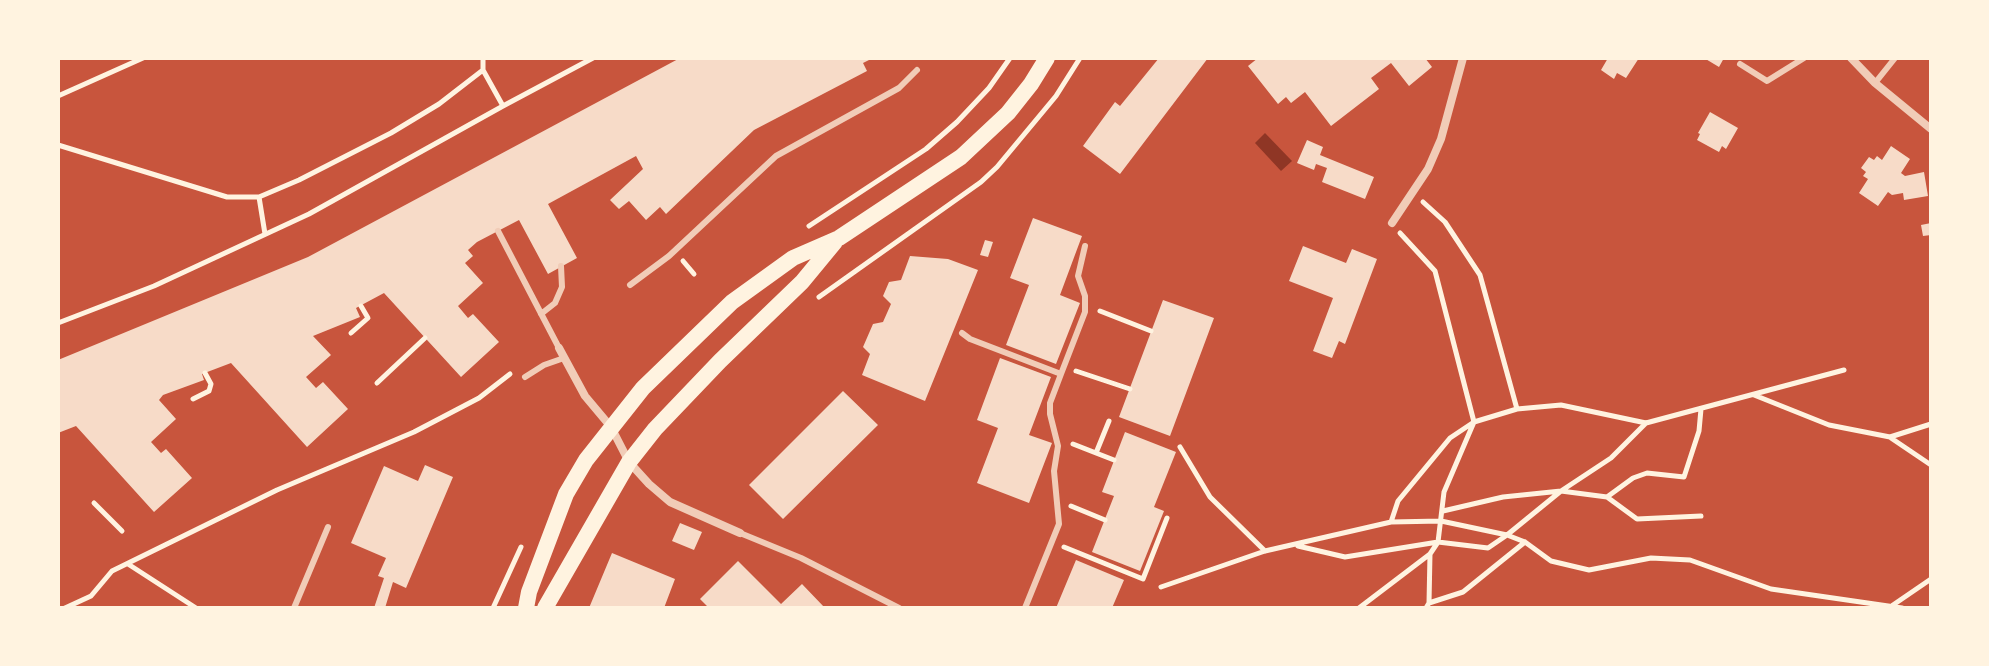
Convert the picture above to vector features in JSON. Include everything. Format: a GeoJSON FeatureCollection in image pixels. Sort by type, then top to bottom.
{"type":"FeatureCollection","features":[{"type":"Feature","properties":{"kind":"main road"},"geometry":{"type":"LineString","coordinates":[[526,608],[529,592],[566,494],[586,460],[643,388],[732,302],[793,258],[839,238],[986,136],[1031,84],[1047,58]]}},
{"type":"Feature","properties":{"kind":"main road"},"geometry":{"type":"LineString","coordinates":[[545,608],[629,462],[669,413],[802,282],[839,238]]}},
{"type":"Feature","properties":{"kind":"street"},"geometry":{"type":"LineString","coordinates":[[1392,223],[1413,193],[1441,139],[1463,58]]}},
{"type":"Feature","properties":{"kind":"street"},"geometry":{"type":"LineString","coordinates":[[1851,58],[1875,83],[1931,129]]}},
{"type":"Feature","properties":{"kind":"street"},"geometry":{"type":"LineString","coordinates":[[559,348],[585,396],[611,427],[629,462],[649,484],[670,502],[740,533]]}},
{"type":"Feature","properties":{"kind":"lane"},"geometry":{"type":"LineString","coordinates":[[1740,64],[1767,81],[1804,58]]}},
{"type":"Feature","properties":{"kind":"lane"},"geometry":{"type":"LineString","coordinates":[[1875,83],[1895,58]]}},
{"type":"Feature","properties":{"kind":"lane"},"geometry":{"type":"LineString","coordinates":[[630,285],[669,256],[776,156],[899,88],[917,70]]}},
{"type":"Feature","properties":{"kind":"lane"},"geometry":{"type":"LineString","coordinates":[[498,231],[559,348]]}},
{"type":"Feature","properties":{"kind":"lane"},"geometry":{"type":"LineString","coordinates":[[1025,608],[1059,524],[1054,471],[1057,438],[1050,403],[1085,312],[1085,296],[1078,276],[1085,246]]}},
{"type":"Feature","properties":{"kind":"lane"},"geometry":{"type":"LineString","coordinates":[[541,314],[555,303],[562,287],[561,266]]}},
{"type":"Feature","properties":{"kind":"lane"},"geometry":{"type":"LineString","coordinates":[[962,333],[970,339],[1061,374]]}},
{"type":"Feature","properties":{"kind":"lane"},"geometry":{"type":"LineString","coordinates":[[525,377],[544,365],[564,358]]}},
{"type":"Feature","properties":{"kind":"lane"},"geometry":{"type":"LineString","coordinates":[[294,608],[328,527]]}},
{"type":"Feature","properties":{"kind":"lane"},"geometry":{"type":"LineString","coordinates":[[740,533],[801,558],[899,608]]}},
{"type":"Feature","properties":{"kind":"path"},"geometry":{"type":"LineString","coordinates":[[58,96],[143,58]]}},
{"type":"Feature","properties":{"kind":"path"},"geometry":{"type":"LineString","coordinates":[[483,58],[483,70],[503,106]]}},
{"type":"Feature","properties":{"kind":"path"},"geometry":{"type":"LineString","coordinates":[[58,323],[154,286],[309,214],[593,58]]}},
{"type":"Feature","properties":{"kind":"path"},"geometry":{"type":"LineString","coordinates":[[818,298],[903,233],[981,182],[1056,96],[1080,58]]}},
{"type":"Feature","properties":{"kind":"path"},"geometry":{"type":"LineString","coordinates":[[58,145],[227,197],[259,197],[391,133],[439,104],[483,70]]}},
{"type":"Feature","properties":{"kind":"path"},"geometry":{"type":"LineString","coordinates":[[1413,193],[1445,222],[1480,275],[1517,409]]}},
{"type":"Feature","properties":{"kind":"path"},"geometry":{"type":"LineString","coordinates":[[259,197],[265,234]]}},
{"type":"Feature","properties":{"kind":"path"},"geometry":{"type":"LineString","coordinates":[[1359,608],[1430,554],[1438,542],[1444,492],[1474,422],[1435,271],[1392,223]]}},
{"type":"Feature","properties":{"kind":"path"},"geometry":{"type":"LineString","coordinates":[[351,333],[368,318],[361,306]]}},
{"type":"Feature","properties":{"kind":"path"},"geometry":{"type":"LineString","coordinates":[[1097,309],[1151,331]]}},
{"type":"Feature","properties":{"kind":"path"},"geometry":{"type":"LineString","coordinates":[[377,383],[425,338]]}},
{"type":"Feature","properties":{"kind":"path"},"geometry":{"type":"LineString","coordinates":[[1391,522],[1398,501],[1450,438],[1474,422],[1517,409],[1561,405],[1646,423],[1844,370]]}},
{"type":"Feature","properties":{"kind":"path"},"geometry":{"type":"LineString","coordinates":[[193,399],[209,391],[211,384],[205,373]]}},
{"type":"Feature","properties":{"kind":"path"},"geometry":{"type":"LineString","coordinates":[[1083,373],[1130,389]]}},
{"type":"Feature","properties":{"kind":"path"},"geometry":{"type":"LineString","coordinates":[[65,608],[91,596],[112,571],[277,490],[414,432],[479,398],[510,374],[525,377]]}},
{"type":"Feature","properties":{"kind":"path"},"geometry":{"type":"LineString","coordinates":[[1753,395],[1829,425],[1890,437],[1931,465]]}},
{"type":"Feature","properties":{"kind":"path"},"geometry":{"type":"LineString","coordinates":[[1607,497],[1633,478],[1647,473],[1684,477],[1699,431],[1701,409]]}},
{"type":"Feature","properties":{"kind":"path"},"geometry":{"type":"LineString","coordinates":[[1096,453],[1109,421]]}},
{"type":"Feature","properties":{"kind":"path"},"geometry":{"type":"LineString","coordinates":[[1295,545],[1345,557],[1438,542],[1488,548],[1561,491],[1611,458],[1646,423]]}},
{"type":"Feature","properties":{"kind":"path"},"geometry":{"type":"LineString","coordinates":[[1890,437],[1931,424]]}},
{"type":"Feature","properties":{"kind":"path"},"geometry":{"type":"LineString","coordinates":[[1057,438],[1114,460]]}},
{"type":"Feature","properties":{"kind":"path"},"geometry":{"type":"LineString","coordinates":[[1180,447],[1210,497],[1265,551]]}},
{"type":"Feature","properties":{"kind":"path"},"geometry":{"type":"LineString","coordinates":[[1443,511],[1503,497],[1561,491],[1607,497],[1637,519],[1701,516]]}},
{"type":"Feature","properties":{"kind":"path"},"geometry":{"type":"LineString","coordinates":[[94,503],[122,531]]}},
{"type":"Feature","properties":{"kind":"path"},"geometry":{"type":"LineString","coordinates":[[1077,509],[1105,520]]}},
{"type":"Feature","properties":{"kind":"path"},"geometry":{"type":"LineString","coordinates":[[1052,543],[1143,579],[1167,518]]}},
{"type":"Feature","properties":{"kind":"path"},"geometry":{"type":"LineString","coordinates":[[1161,587],[1265,551],[1391,522],[1441,521],[1507,535],[1525,542],[1551,561],[1589,570],[1651,558],[1690,560],[1771,589],[1902,608]]}},
{"type":"Feature","properties":{"kind":"path"},"geometry":{"type":"LineString","coordinates":[[1430,554],[1427,605],[1463,592],[1525,542]]}},
{"type":"Feature","properties":{"kind":"path"},"geometry":{"type":"LineString","coordinates":[[128,563],[196,608]]}},
{"type":"Feature","properties":{"kind":"path"},"geometry":{"type":"LineString","coordinates":[[1891,607],[1931,579]]}},
{"type":"Feature","properties":{"kind":"shaded area"},"geometry":{"type":"Polygon","coordinates":[[[1265,133],[1292,161],[1281,171],[1255,143],[1265,133]]]}},
{"type":"Feature","properties":{"kind":"building"},"geometry":{"type":"Polygon","coordinates":[[[680,58],[873,58],[863,63],[867,71],[754,130],[666,214],[660,207],[646,220],[629,201],[619,209],[610,200],[643,169],[636,156],[548,204],[577,258],[548,274],[519,220],[477,242],[468,250],[473,256],[465,263],[483,283],[458,306],[468,318],[473,314],[499,342],[461,377],[384,293],[356,308],[360,317],[313,336],[331,355],[306,377],[316,388],[323,382],[348,409],[307,447],[231,363],[202,374],[204,380],[163,395],[159,400],[176,419],[151,442],[161,453],[166,449],[192,478],[154,512],[76,426],[58,433],[58,360],[308,257],[680,58]]]}},
{"type":"Feature","properties":{"kind":"building"},"geometry":{"type":"Polygon","coordinates":[[[1159,58],[1208,58],[1120,174],[1083,146],[1115,102],[1120,106],[1159,58]]]}},
{"type":"Feature","properties":{"kind":"building"},"geometry":{"type":"Polygon","coordinates":[[[1258,58],[1425,58],[1432,67],[1409,86],[1391,63],[1371,78],[1379,89],[1331,126],[1305,92],[1291,103],[1286,97],[1278,104],[1248,66],[1258,58]]]}},
{"type":"Feature","properties":{"kind":"building"},"geometry":{"type":"Polygon","coordinates":[[[1608,58],[1639,58],[1626,78],[1617,73],[1614,79],[1601,70],[1608,58]]]}},
{"type":"Feature","properties":{"kind":"building"},"geometry":{"type":"Polygon","coordinates":[[[1704,58],[1724,58],[1719,67],[1704,58]]]}},
{"type":"Feature","properties":{"kind":"building"},"geometry":{"type":"Polygon","coordinates":[[[1710,112],[1738,128],[1726,149],[1722,146],[1719,152],[1697,140],[1710,112]]]}},
{"type":"Feature","properties":{"kind":"building"},"geometry":{"type":"Polygon","coordinates":[[[1307,140],[1323,147],[1320,155],[1374,177],[1365,199],[1322,182],[1327,168],[1316,164],[1314,170],[1297,163],[1307,140]]]}},
{"type":"Feature","properties":{"kind":"building"},"geometry":{"type":"Polygon","coordinates":[[[1891,146],[1910,159],[1901,173],[1905,176],[1924,172],[1928,196],[1904,200],[1903,193],[1892,195],[1888,192],[1878,206],[1859,193],[1868,179],[1863,176],[1866,172],[1861,168],[1869,157],[1874,160],[1877,156],[1882,160],[1891,146]]]}},
{"type":"Feature","properties":{"kind":"building"},"geometry":{"type":"Polygon","coordinates":[[[1033,218],[1082,236],[1060,295],[1080,303],[1056,364],[1006,345],[1029,285],[1010,278],[1033,218]]]}},
{"type":"Feature","properties":{"kind":"building"},"geometry":{"type":"Polygon","coordinates":[[[1931,223],[1931,235],[1923,236],[1921,225],[1931,223]]]}},
{"type":"Feature","properties":{"kind":"building"},"geometry":{"type":"Polygon","coordinates":[[[985,240],[993,242],[988,257],[980,255],[985,240]]]}},
{"type":"Feature","properties":{"kind":"building"},"geometry":{"type":"Polygon","coordinates":[[[1303,246],[1346,263],[1352,249],[1377,259],[1345,344],[1339,341],[1332,358],[1313,351],[1333,298],[1289,281],[1303,246]]]}},
{"type":"Feature","properties":{"kind":"building"},"geometry":{"type":"Polygon","coordinates":[[[910,256],[948,259],[978,270],[925,401],[862,375],[870,354],[863,347],[873,324],[883,322],[891,304],[883,296],[889,282],[901,280],[910,256]]]}},
{"type":"Feature","properties":{"kind":"building"},"geometry":{"type":"Polygon","coordinates":[[[1163,300],[1214,318],[1170,436],[1119,417],[1163,300]]]}},
{"type":"Feature","properties":{"kind":"building"},"geometry":{"type":"Polygon","coordinates":[[[1000,358],[1051,377],[1029,435],[1052,443],[1029,503],[977,483],[998,428],[977,420],[1000,358]]]}},
{"type":"Feature","properties":{"kind":"building"},"geometry":{"type":"Polygon","coordinates":[[[843,391],[878,425],[783,519],[749,485],[843,391]]]}},
{"type":"Feature","properties":{"kind":"building"},"geometry":{"type":"Polygon","coordinates":[[[1125,432],[1176,452],[1154,507],[1164,511],[1140,571],[1092,552],[1114,496],[1102,492],[1125,432]]]}},
{"type":"Feature","properties":{"kind":"building"},"geometry":{"type":"Polygon","coordinates":[[[425,465],[453,477],[406,588],[393,582],[385,608],[374,608],[384,578],[378,576],[386,558],[351,543],[384,466],[418,481],[425,465]]]}},
{"type":"Feature","properties":{"kind":"building"},"geometry":{"type":"Polygon","coordinates":[[[680,523],[702,532],[694,550],[672,541],[680,523]]]}},
{"type":"Feature","properties":{"kind":"building"},"geometry":{"type":"Polygon","coordinates":[[[612,553],[675,579],[664,608],[589,608],[612,553]]]}},
{"type":"Feature","properties":{"kind":"building"},"geometry":{"type":"Polygon","coordinates":[[[1076,560],[1124,580],[1112,608],[1056,608],[1076,560]]]}},
{"type":"Feature","properties":{"kind":"building"},"geometry":{"type":"Polygon","coordinates":[[[738,561],[781,604],[802,584],[825,608],[709,608],[700,599],[738,561]]]}}]}
